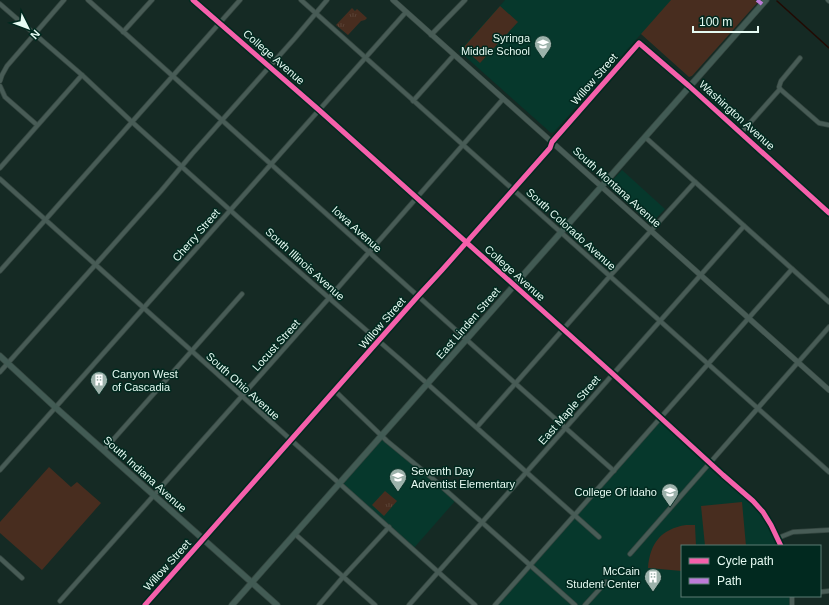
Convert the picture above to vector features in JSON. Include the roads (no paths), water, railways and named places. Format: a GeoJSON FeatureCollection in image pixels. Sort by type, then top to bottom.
{"type":"FeatureCollection","features":[{"type":"Feature","properties":{"kind":"main road","name":"East Linden Street"},"geometry":{"type":"LineString","coordinates":[[232,605],[766,0]]}},
{"type":"Feature","properties":{"kind":"main road","name":"South Indiana Avenue"},"geometry":{"type":"LineString","coordinates":[[0,356],[55,408],[277,605]]}},
{"type":"Feature","properties":{"kind":"street"},"geometry":{"type":"LineString","coordinates":[[0,81],[7,66],[64,0]]}},
{"type":"Feature","properties":{"kind":"street","name":"Iowa Avenue"},"geometry":{"type":"LineString","coordinates":[[88,0],[565,428],[614,470]]}},
{"type":"Feature","properties":{"kind":"street"},"geometry":{"type":"LineString","coordinates":[[123,32],[152,0]]}},
{"type":"Feature","properties":{"kind":"street","name":"College Avenue"},"geometry":{"type":"LineString","coordinates":[[193,0],[319,110],[613,374],[709,463],[753,501],[763,512],[781,545]]}},
{"type":"Feature","properties":{"kind":"street"},"geometry":{"type":"LineString","coordinates":[[0,271],[240,0]]}},
{"type":"Feature","properties":{"kind":"street","name":"South Colorado Avenue"},"geometry":{"type":"LineString","coordinates":[[302,0],[829,472]]}},
{"type":"Feature","properties":{"kind":"street"},"geometry":{"type":"LineString","coordinates":[[0,372],[327,0]]}},
{"type":"Feature","properties":{"kind":"street","name":"South Montana Avenue"},"geometry":{"type":"LineString","coordinates":[[393,0],[829,390]]}},
{"type":"Feature","properties":{"kind":"street"},"geometry":{"type":"LineString","coordinates":[[432,35],[465,0]]}},
{"type":"Feature","properties":{"kind":"street","name":"South Illinois Avenue"},"geometry":{"type":"LineString","coordinates":[[0,4],[82,75],[230,210],[477,427],[599,537]]}},
{"type":"Feature","properties":{"kind":"street","name":"Cherry Street"},"geometry":{"type":"LineString","coordinates":[[0,470],[406,12]]}},
{"type":"Feature","properties":{"kind":"street","name":"Washington Avenue"},"geometry":{"type":"LineString","coordinates":[[631,52],[639,43],[689,86],[829,213]]}},
{"type":"Feature","properties":{"kind":"street","name":"Willow Street"},"geometry":{"type":"LineString","coordinates":[[145,605],[550,148],[552,142],[631,52]]}},
{"type":"Feature","properties":{"kind":"street"},"geometry":{"type":"LineString","coordinates":[[413,100],[454,55]]}},
{"type":"Feature","properties":{"kind":"street"},"geometry":{"type":"LineString","coordinates":[[741,133],[780,88],[781,81],[800,58]]}},
{"type":"Feature","properties":{"kind":"street"},"geometry":{"type":"LineString","coordinates":[[0,168],[82,75]]}},
{"type":"Feature","properties":{"kind":"street"},"geometry":{"type":"LineString","coordinates":[[0,86],[5,98],[37,125]]}},
{"type":"Feature","properties":{"kind":"street"},"geometry":{"type":"LineString","coordinates":[[780,88],[819,123],[829,124]]}},
{"type":"Feature","properties":{"kind":"street","name":"Locust Street"},"geometry":{"type":"LineString","coordinates":[[60,601],[329,298],[503,99]]}},
{"type":"Feature","properties":{"kind":"street"},"geometry":{"type":"LineString","coordinates":[[645,137],[829,302]]}},
{"type":"Feature","properties":{"kind":"street","name":"South Ohio Avenue"},"geometry":{"type":"LineString","coordinates":[[0,180],[475,605]]}},
{"type":"Feature","properties":{"kind":"street"},"geometry":{"type":"LineString","coordinates":[[477,427],[695,182]]}},
{"type":"Feature","properties":{"kind":"street","name":"East Maple Street"},"geometry":{"type":"LineString","coordinates":[[408,605],[744,226]]}},
{"type":"Feature","properties":{"kind":"street"},"geometry":{"type":"LineString","coordinates":[[495,605],[792,270]]}},
{"type":"Feature","properties":{"kind":"street"},"geometry":{"type":"LineString","coordinates":[[104,450],[242,294]]}},
{"type":"Feature","properties":{"kind":"street"},"geometry":{"type":"LineString","coordinates":[[630,554],[829,328]]}},
{"type":"Feature","properties":{"kind":"street"},"geometry":{"type":"LineString","coordinates":[[335,391],[382,436],[432,478],[575,605]]}},
{"type":"Feature","properties":{"kind":"street"},"geometry":{"type":"LineString","coordinates":[[319,605],[389,527]]}},
{"type":"Feature","properties":{"kind":"street"},"geometry":{"type":"LineString","coordinates":[[778,538],[793,532],[829,530]]}},
{"type":"Feature","properties":{"kind":"street"},"geometry":{"type":"LineString","coordinates":[[295,534],[376,605]]}},
{"type":"Feature","properties":{"kind":"street"},"geometry":{"type":"LineString","coordinates":[[0,558],[22,578]]}},
{"type":"Feature","properties":{"kind":"street"},"geometry":{"type":"LineString","coordinates":[[585,605],[606,582]]}},
{"type":"Feature","properties":{"kind":"waterway"},"geometry":{"type":"LineString","coordinates":[[777,1],[829,48]]}},
{"type":"Feature","properties":{"kind":"place","name":"Syringa Middle School"},"geometry":{"type":"Point","coordinates":[543,59]}},
{"type":"Feature","properties":{"kind":"place","name":"Canyon West of Cascadia"},"geometry":{"type":"Point","coordinates":[99,395]}},
{"type":"Feature","properties":{"kind":"place","name":"Seventh Day Adventist Elementary"},"geometry":{"type":"Point","coordinates":[398,492]}},
{"type":"Feature","properties":{"kind":"place","name":"College Of Idaho"},"geometry":{"type":"Point","coordinates":[670,507]}},
{"type":"Feature","properties":{"kind":"place","name":"McCain Student Center"},"geometry":{"type":"Point","coordinates":[653,592]}}]}
